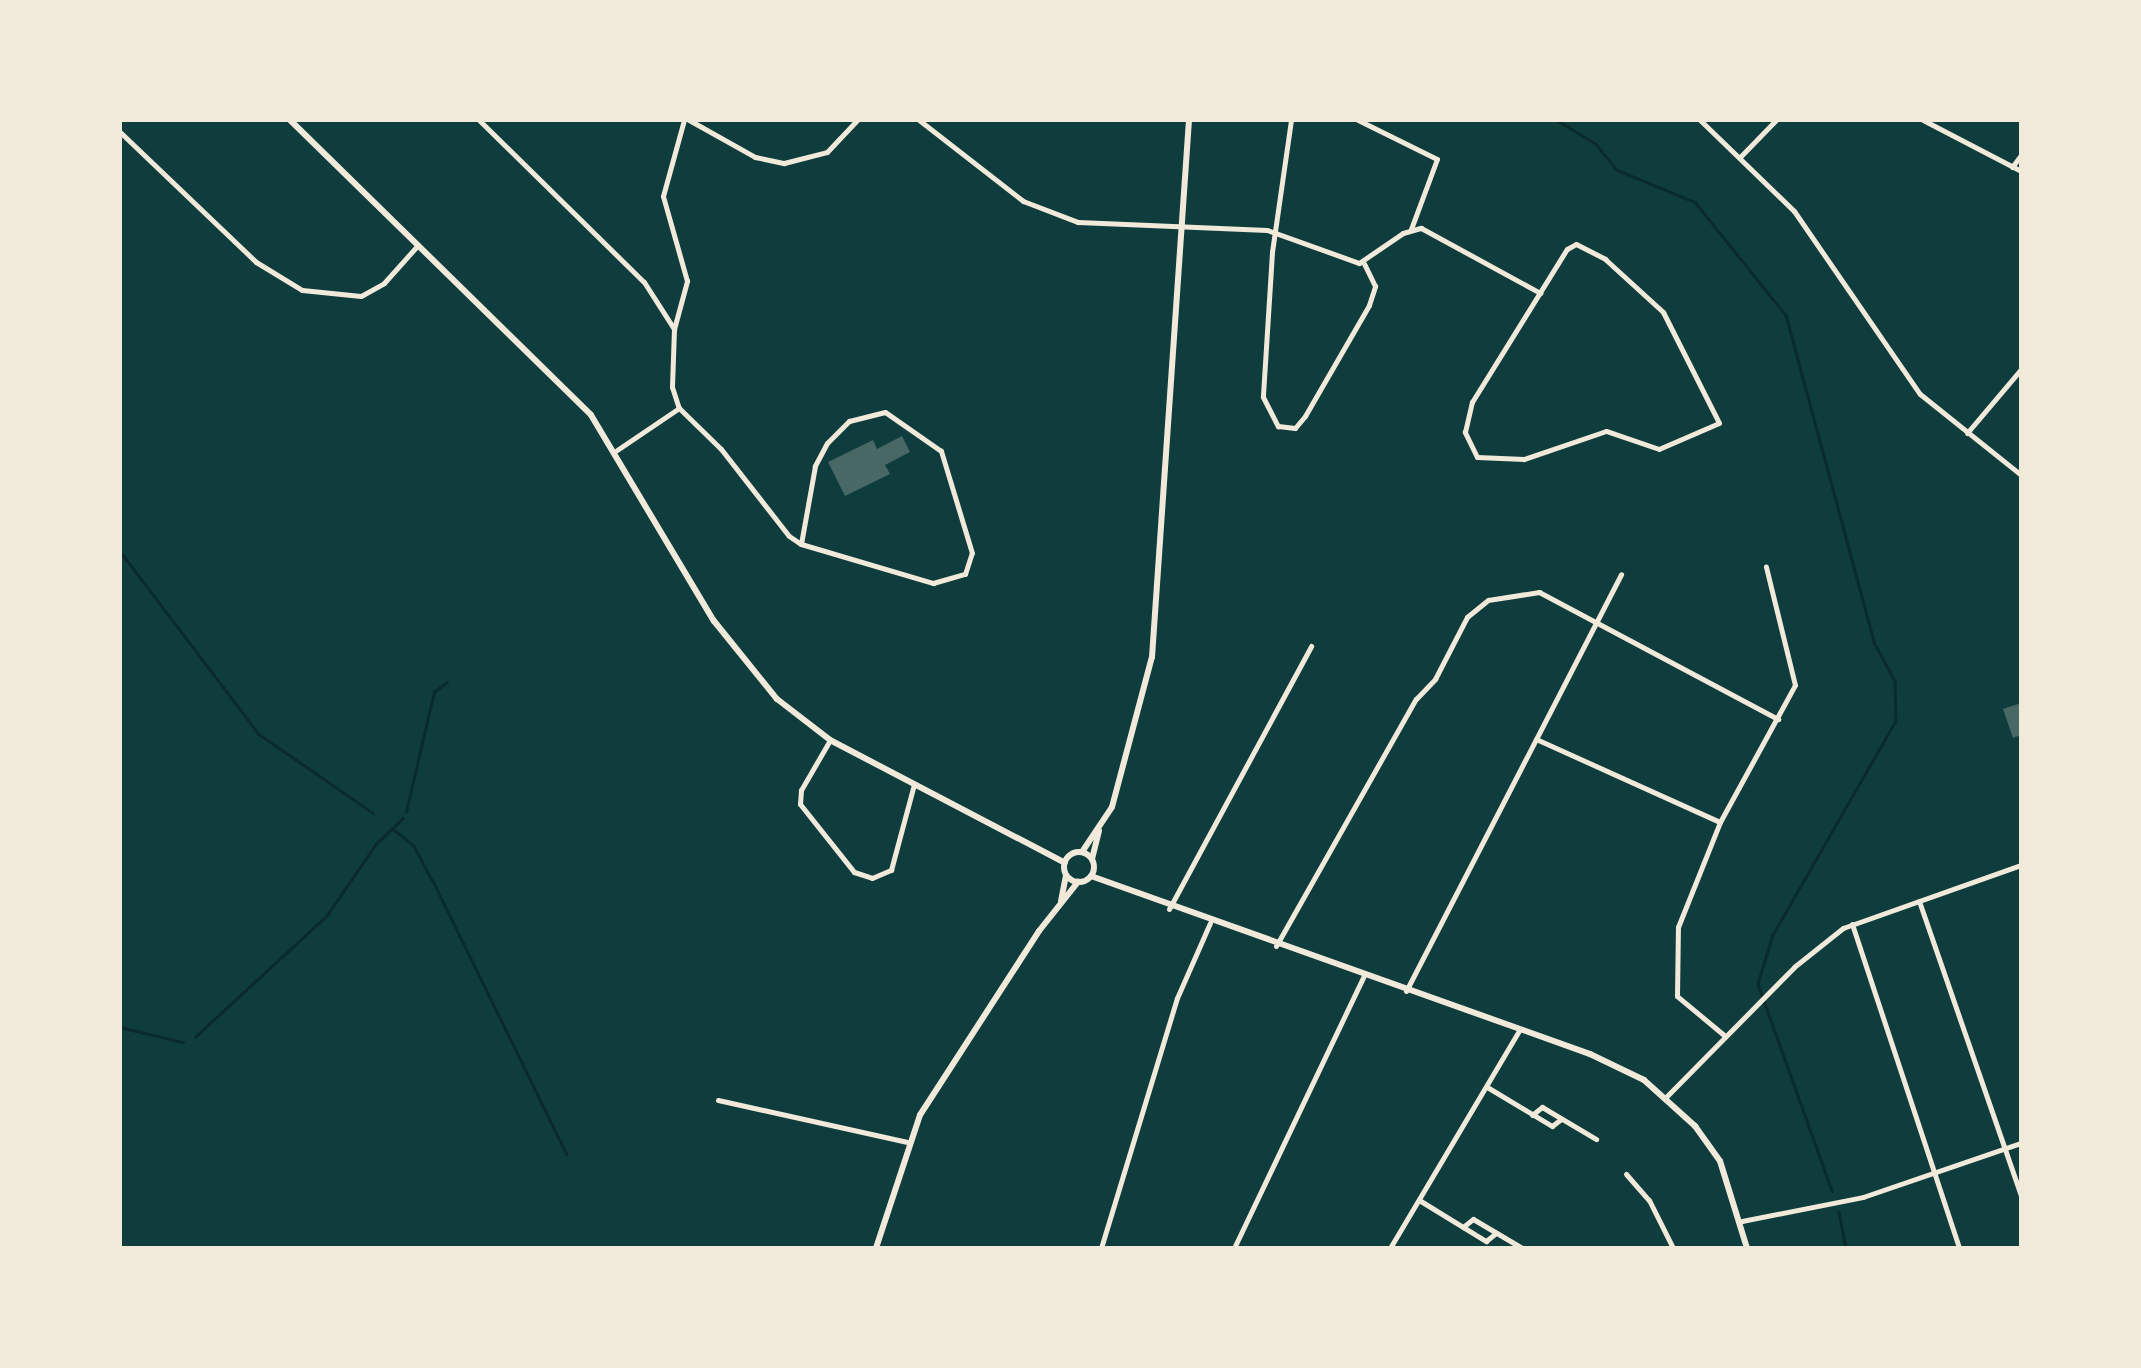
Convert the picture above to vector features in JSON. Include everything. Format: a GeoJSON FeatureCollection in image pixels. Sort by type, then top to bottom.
{"type":"FeatureCollection","features":[{"type":"Feature","properties":{"kind":"street"},"geometry":{"type":"LineString","coordinates":[[290,120],[577,400],[617,450],[748,669],[830,740],[1065,863]]}},
{"type":"Feature","properties":{"kind":"street"},"geometry":{"type":"LineString","coordinates":[[480,120],[618,254],[674,329]]}},
{"type":"Feature","properties":{"kind":"street"},"geometry":{"type":"LineString","coordinates":[[801,544],[815,466],[827,443],[849,421],[885,412],[941,451],[972,552],[965,574],[949,584],[801,544],[776,524],[721,449],[679,408],[672,374],[674,329],[687,281],[663,196],[687,120],[756,156],[784,162],[827,152],[857,120]]}},
{"type":"Feature","properties":{"kind":"street"},"geometry":{"type":"LineString","coordinates":[[919,120],[1023,201],[1049,213],[1078,222],[1278,232],[1364,263],[1375,286],[1369,305],[1295,428],[1278,426],[1263,397],[1278,232],[1291,120]]}},
{"type":"Feature","properties":{"kind":"street"},"geometry":{"type":"LineString","coordinates":[[1091,876],[1100,830],[1134,742],[1152,657],[1189,120]]}},
{"type":"Feature","properties":{"kind":"street"},"geometry":{"type":"LineString","coordinates":[[1358,120],[1437,159],[1412,229],[1364,263]]}},
{"type":"Feature","properties":{"kind":"street"},"geometry":{"type":"LineString","coordinates":[[1700,120],[1794,211],[1910,383],[2021,475]]}},
{"type":"Feature","properties":{"kind":"street"},"geometry":{"type":"LineString","coordinates":[[1740,157],[1776,120]]}},
{"type":"Feature","properties":{"kind":"street"},"geometry":{"type":"LineString","coordinates":[[1922,120],[2021,171]]}},
{"type":"Feature","properties":{"kind":"street"},"geometry":{"type":"LineString","coordinates":[[120,132],[256,262],[302,290],[349,297],[374,290],[418,245]]}},
{"type":"Feature","properties":{"kind":"street"},"geometry":{"type":"LineString","coordinates":[[2012,166],[2021,156]]}},
{"type":"Feature","properties":{"kind":"street"},"geometry":{"type":"LineString","coordinates":[[1412,229],[1430,232],[1540,293]]}},
{"type":"Feature","properties":{"kind":"street"},"geometry":{"type":"LineString","coordinates":[[1576,244],[1604,260],[1674,327],[1719,423],[1659,449],[1606,432],[1524,458],[1477,458],[1465,432],[1472,402],[1540,293],[1566,249],[1576,244]]}},
{"type":"Feature","properties":{"kind":"street"},"geometry":{"type":"LineString","coordinates":[[1967,432],[2021,370]]}},
{"type":"Feature","properties":{"kind":"street"},"geometry":{"type":"LineString","coordinates":[[617,450],[679,408]]}},
{"type":"Feature","properties":{"kind":"street"},"geometry":{"type":"LineString","coordinates":[[1725,1036],[1686,1007],[1675,985],[1683,904],[1720,822],[1794,685],[1766,567]]}},
{"type":"Feature","properties":{"kind":"street"},"geometry":{"type":"LineString","coordinates":[[1406,991],[1621,574]]}},
{"type":"Feature","properties":{"kind":"street"},"geometry":{"type":"LineString","coordinates":[[1276,946],[1416,699],[1476,607],[1530,590],[1778,719]]}},
{"type":"Feature","properties":{"kind":"street"},"geometry":{"type":"LineString","coordinates":[[1169,909],[1196,848],[1310,646]]}},
{"type":"Feature","properties":{"kind":"street"},"geometry":{"type":"LineString","coordinates":[[1536,739],[1720,822]]}},
{"type":"Feature","properties":{"kind":"street"},"geometry":{"type":"LineString","coordinates":[[830,740],[801,790],[800,804],[854,872],[872,878],[891,870],[914,784]]}},
{"type":"Feature","properties":{"kind":"street"},"geometry":{"type":"LineString","coordinates":[[1065,863],[1082,852],[1100,830]]}},
{"type":"Feature","properties":{"kind":"street"},"geometry":{"type":"LineString","coordinates":[[1082,852],[1092,860]]}},
{"type":"Feature","properties":{"kind":"street"},"geometry":{"type":"LineString","coordinates":[[1060,902],[1065,863]]}},
{"type":"Feature","properties":{"kind":"street"},"geometry":{"type":"LineString","coordinates":[[1666,1097],[1814,948],[1852,924],[2021,865]]}},
{"type":"Feature","properties":{"kind":"street"},"geometry":{"type":"LineString","coordinates":[[1066,875],[1078,882]]}},
{"type":"Feature","properties":{"kind":"street"},"geometry":{"type":"LineString","coordinates":[[876,1248],[908,1142],[935,1089],[1060,902],[1078,882],[1091,876],[1169,909],[1622,1068],[1666,1097],[1720,1161],[1742,1221],[1747,1248]]}},
{"type":"Feature","properties":{"kind":"street"},"geometry":{"type":"LineString","coordinates":[[1919,901],[2021,1196]]}},
{"type":"Feature","properties":{"kind":"street"},"geometry":{"type":"LineString","coordinates":[[1101,1248],[1177,998],[1210,923]]}},
{"type":"Feature","properties":{"kind":"street"},"geometry":{"type":"LineString","coordinates":[[1852,924],[1960,1248]]}},
{"type":"Feature","properties":{"kind":"street"},"geometry":{"type":"LineString","coordinates":[[1234,1248],[1364,976]]}},
{"type":"Feature","properties":{"kind":"street"},"geometry":{"type":"LineString","coordinates":[[1390,1248],[1519,1031]]}},
{"type":"Feature","properties":{"kind":"street"},"geometry":{"type":"LineString","coordinates":[[1487,1088],[1552,1126],[1561,1119]]}},
{"type":"Feature","properties":{"kind":"street"},"geometry":{"type":"LineString","coordinates":[[718,1100],[908,1142]]}},
{"type":"Feature","properties":{"kind":"street"},"geometry":{"type":"LineString","coordinates":[[1532,1114],[1542,1107],[1596,1139]]}},
{"type":"Feature","properties":{"kind":"street"},"geometry":{"type":"LineString","coordinates":[[1742,1221],[1863,1196],[2021,1143]]}},
{"type":"Feature","properties":{"kind":"street"},"geometry":{"type":"LineString","coordinates":[[1626,1174],[1649,1200],[1672,1248]]}},
{"type":"Feature","properties":{"kind":"street"},"geometry":{"type":"LineString","coordinates":[[1419,1200],[1486,1240],[1496,1233]]}},
{"type":"Feature","properties":{"kind":"street"},"geometry":{"type":"LineString","coordinates":[[1463,1226],[1473,1219],[1522,1248]]}},
{"type":"Feature","properties":{"kind":"building"},"geometry":{"type":"Polygon","coordinates":[[[902,436],[910,452],[885,465],[890,474],[845,496],[828,462],[873,440],[877,449],[902,436]]]}},
{"type":"Feature","properties":{"kind":"building"},"geometry":{"type":"Polygon","coordinates":[[[2021,703],[2021,735],[2013,738],[2003,709],[2021,703]]]}},
{"type":"Feature","properties":{"kind":"waterway"},"geometry":{"type":"LineString","coordinates":[[1557,120],[1596,144],[1617,170],[1695,202],[1786,315],[1874,642],[1895,681],[1896,721],[1773,935],[1758,984],[1832,1191]]}},
{"type":"Feature","properties":{"kind":"waterway"},"geometry":{"type":"LineString","coordinates":[[120,551],[259,734],[373,813]]}},
{"type":"Feature","properties":{"kind":"waterway"},"geometry":{"type":"LineString","coordinates":[[406,812],[434,692],[447,682]]}},
{"type":"Feature","properties":{"kind":"waterway"},"geometry":{"type":"LineString","coordinates":[[195,1037],[327,915],[376,844],[403,818]]}},
{"type":"Feature","properties":{"kind":"waterway"},"geometry":{"type":"LineString","coordinates":[[392,828],[414,846],[433,881],[567,1154]]}},
{"type":"Feature","properties":{"kind":"waterway"},"geometry":{"type":"LineString","coordinates":[[120,1027],[183,1042]]}},
{"type":"Feature","properties":{"kind":"waterway"},"geometry":{"type":"LineString","coordinates":[[1839,1212],[1846,1248]]}}]}
